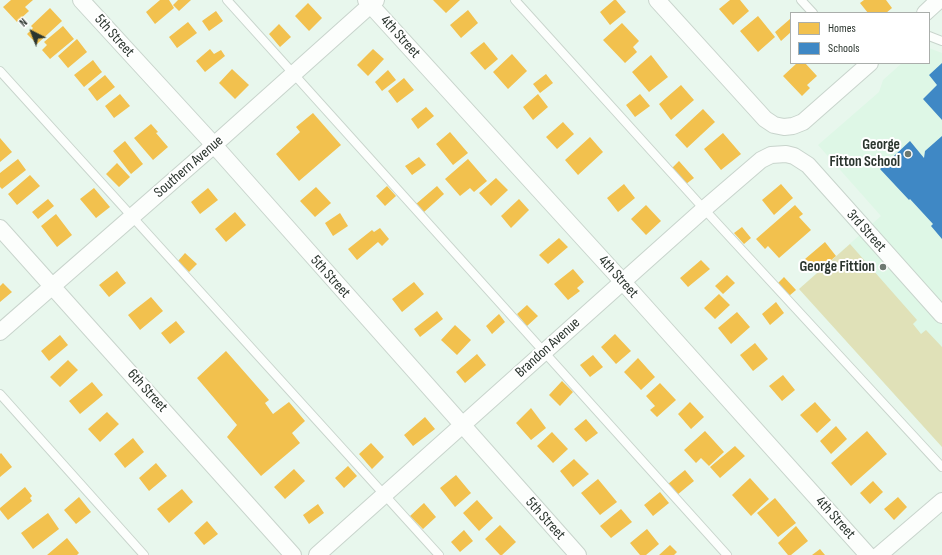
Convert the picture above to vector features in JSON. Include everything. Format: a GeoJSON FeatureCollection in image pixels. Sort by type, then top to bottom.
{"type":"FeatureCollection","features":[{"type":"Feature","properties":{"kind":"street","name":"5th Street"},"geometry":{"type":"LineString","coordinates":[[81,0],[214,145],[578,555]]}},
{"type":"Feature","properties":{"kind":"street"},"geometry":{"type":"LineString","coordinates":[[657,0],[764,119],[771,124],[784,127],[793,126],[803,122],[864,65]]}},
{"type":"Feature","properties":{"kind":"street"},"geometry":{"type":"LineString","coordinates":[[926,12],[939,0]]}},
{"type":"Feature","properties":{"kind":"street","name":"Southern Avenue"},"geometry":{"type":"LineString","coordinates":[[0,332],[214,145],[371,2]]}},
{"type":"Feature","properties":{"kind":"street","name":"4th Street"},"geometry":{"type":"LineString","coordinates":[[371,2],[868,555]]}},
{"type":"Feature","properties":{"kind":"street","name":"Brandon Avenue"},"geometry":{"type":"LineString","coordinates":[[317,555],[704,208],[761,160],[771,155],[786,154]]}},
{"type":"Feature","properties":{"kind":"street","name":"3rd Street"},"geometry":{"type":"LineString","coordinates":[[786,154],[794,156],[808,165],[942,315]]}},
{"type":"Feature","properties":{"kind":"street","name":"6th Street"},"geometry":{"type":"LineString","coordinates":[[0,228],[293,555]]}},
{"type":"Feature","properties":{"kind":"street"},"geometry":{"type":"LineString","coordinates":[[879,555],[942,501]]}},
{"type":"Feature","properties":{"kind":"lane"},"geometry":{"type":"LineString","coordinates":[[227,0],[727,555]]}},
{"type":"Feature","properties":{"kind":"lane"},"geometry":{"type":"LineString","coordinates":[[515,0],[942,467]]}},
{"type":"Feature","properties":{"kind":"lane"},"geometry":{"type":"LineString","coordinates":[[801,0],[811,12]]}},
{"type":"Feature","properties":{"kind":"lane"},"geometry":{"type":"LineString","coordinates":[[930,36],[942,41]]}},
{"type":"Feature","properties":{"kind":"lane"},"geometry":{"type":"LineString","coordinates":[[0,71],[439,555]]}},
{"type":"Feature","properties":{"kind":"lane"},"geometry":{"type":"LineString","coordinates":[[0,394],[144,555]]}},
{"type":"Feature","properties":{"kind":"shaded area","name":"George Fittion"},"geometry":{"type":"Polygon","coordinates":[[[930,48],[942,53],[942,447],[799,289],[881,216],[818,145],[879,92],[883,80],[901,64],[930,64],[930,48]]]}},
{"type":"Feature","properties":{"kind":"green space"},"geometry":{"type":"Polygon","coordinates":[[[850,244],[917,320],[913,324],[921,334],[926,330],[942,347],[942,447],[799,289],[850,244]]]}},
{"type":"Feature","properties":{"kind":"building: Homes"},"geometry":{"type":"Polygon","coordinates":[[[11,0],[33,0],[25,7],[29,11],[17,22],[3,7],[11,0]]]}},
{"type":"Feature","properties":{"kind":"building: Homes"},"geometry":{"type":"Polygon","coordinates":[[[160,0],[169,0],[174,8],[155,24],[146,12],[160,0]]]}},
{"type":"Feature","properties":{"kind":"building: Homes"},"geometry":{"type":"Polygon","coordinates":[[[178,0],[191,0],[179,11],[173,5],[178,0]]]}},
{"type":"Feature","properties":{"kind":"building: Homes"},"geometry":{"type":"Polygon","coordinates":[[[433,0],[460,0],[446,13],[433,0]]]}},
{"type":"Feature","properties":{"kind":"building: Homes"},"geometry":{"type":"Polygon","coordinates":[[[616,0],[626,12],[610,25],[600,12],[616,0]]]}},
{"type":"Feature","properties":{"kind":"building: Homes"},"geometry":{"type":"Polygon","coordinates":[[[730,0],[740,0],[749,11],[733,25],[719,9],[730,0]]]}},
{"type":"Feature","properties":{"kind":"building: Homes"},"geometry":{"type":"Polygon","coordinates":[[[864,0],[886,0],[892,8],[887,12],[867,12],[860,3],[864,0]]]}},
{"type":"Feature","properties":{"kind":"building: Homes"},"geometry":{"type":"Polygon","coordinates":[[[308,3],[322,18],[309,31],[295,16],[308,3]]]}},
{"type":"Feature","properties":{"kind":"building: Homes"},"geometry":{"type":"Polygon","coordinates":[[[50,8],[62,21],[37,44],[27,34],[33,28],[31,26],[50,8]]]}},
{"type":"Feature","properties":{"kind":"building: Homes"},"geometry":{"type":"Polygon","coordinates":[[[468,10],[478,23],[461,38],[450,25],[468,10]]]}},
{"type":"Feature","properties":{"kind":"building: Homes"},"geometry":{"type":"Polygon","coordinates":[[[216,11],[223,21],[209,31],[202,21],[216,11]]]}},
{"type":"Feature","properties":{"kind":"building: Homes"},"geometry":{"type":"Polygon","coordinates":[[[758,16],[775,37],[758,52],[740,31],[758,16]]]}},
{"type":"Feature","properties":{"kind":"building: Homes"},"geometry":{"type":"Polygon","coordinates":[[[790,19],[790,33],[781,41],[775,32],[790,19]]]}},
{"type":"Feature","properties":{"kind":"building: Homes"},"geometry":{"type":"Polygon","coordinates":[[[188,22],[197,33],[177,48],[169,37],[188,22]]]}},
{"type":"Feature","properties":{"kind":"building: Homes"},"geometry":{"type":"Polygon","coordinates":[[[622,23],[639,41],[633,47],[637,52],[625,63],[603,40],[622,23]]]}},
{"type":"Feature","properties":{"kind":"building: Homes"},"geometry":{"type":"Polygon","coordinates":[[[279,24],[291,37],[280,47],[269,34],[279,24]]]}},
{"type":"Feature","properties":{"kind":"building: Homes"},"geometry":{"type":"Polygon","coordinates":[[[63,26],[74,39],[50,59],[42,50],[47,45],[44,42],[63,26]]]}},
{"type":"Feature","properties":{"kind":"building: Homes"},"geometry":{"type":"Polygon","coordinates":[[[77,39],[87,52],[68,68],[58,56],[77,39]]]}},
{"type":"Feature","properties":{"kind":"building: Homes"},"geometry":{"type":"Polygon","coordinates":[[[484,42],[498,59],[485,70],[470,53],[484,42]]]}},
{"type":"Feature","properties":{"kind":"building: Homes"},"geometry":{"type":"Polygon","coordinates":[[[210,49],[214,54],[221,50],[225,56],[205,72],[196,61],[210,49]]]}},
{"type":"Feature","properties":{"kind":"building: Homes"},"geometry":{"type":"Polygon","coordinates":[[[373,49],[384,59],[368,76],[357,65],[373,49]]]}},
{"type":"Feature","properties":{"kind":"building: Homes"},"geometry":{"type":"Polygon","coordinates":[[[512,54],[527,71],[508,89],[493,72],[512,54]]]}},
{"type":"Feature","properties":{"kind":"building: Homes"},"geometry":{"type":"Polygon","coordinates":[[[651,55],[668,77],[649,92],[632,72],[651,55]]]}},
{"type":"Feature","properties":{"kind":"building: Homes"},"geometry":{"type":"Polygon","coordinates":[[[93,60],[102,72],[84,87],[74,75],[93,60]]]}},
{"type":"Feature","properties":{"kind":"building: Homes"},"geometry":{"type":"Polygon","coordinates":[[[796,64],[806,64],[817,76],[807,85],[810,88],[802,96],[783,76],[796,64]]]}},
{"type":"Feature","properties":{"kind":"building: Homes"},"geometry":{"type":"Polygon","coordinates":[[[232,69],[249,85],[235,99],[219,83],[232,69]]]}},
{"type":"Feature","properties":{"kind":"building: Homes"},"geometry":{"type":"Polygon","coordinates":[[[388,70],[396,80],[382,91],[375,82],[388,70]]]}},
{"type":"Feature","properties":{"kind":"building: Homes"},"geometry":{"type":"Polygon","coordinates":[[[546,74],[553,83],[540,93],[533,84],[546,74]]]}},
{"type":"Feature","properties":{"kind":"building: Homes"},"geometry":{"type":"Polygon","coordinates":[[[105,75],[115,87],[97,101],[88,89],[105,75]]]}},
{"type":"Feature","properties":{"kind":"building: Homes"},"geometry":{"type":"Polygon","coordinates":[[[404,78],[414,90],[397,103],[388,91],[404,78]]]}},
{"type":"Feature","properties":{"kind":"building: Homes"},"geometry":{"type":"Polygon","coordinates":[[[681,85],[694,100],[671,120],[659,104],[681,85]]]}},
{"type":"Feature","properties":{"kind":"building: Homes"},"geometry":{"type":"Polygon","coordinates":[[[120,94],[130,106],[114,118],[105,106],[120,94]]]}},
{"type":"Feature","properties":{"kind":"building: Homes"},"geometry":{"type":"Polygon","coordinates":[[[538,94],[548,107],[533,120],[523,107],[538,94]]]}},
{"type":"Feature","properties":{"kind":"building: Homes"},"geometry":{"type":"Polygon","coordinates":[[[640,94],[650,106],[635,117],[626,105],[640,94]]]}},
{"type":"Feature","properties":{"kind":"building: Homes"},"geometry":{"type":"Polygon","coordinates":[[[426,107],[434,116],[418,129],[411,119],[426,107]]]}},
{"type":"Feature","properties":{"kind":"building: Homes"},"geometry":{"type":"Polygon","coordinates":[[[703,109],[715,122],[687,148],[675,135],[703,109]]]}},
{"type":"Feature","properties":{"kind":"building: Homes"},"geometry":{"type":"Polygon","coordinates":[[[313,113],[341,145],[299,181],[276,154],[300,132],[296,127],[313,113]]]}},
{"type":"Feature","properties":{"kind":"building: Homes"},"geometry":{"type":"Polygon","coordinates":[[[563,122],[574,134],[557,149],[546,137],[563,122]]]}},
{"type":"Feature","properties":{"kind":"building: Homes"},"geometry":{"type":"Polygon","coordinates":[[[151,124],[158,132],[156,133],[168,147],[153,160],[134,138],[151,124]]]}},
{"type":"Feature","properties":{"kind":"building: Homes"},"geometry":{"type":"Polygon","coordinates":[[[450,132],[468,153],[453,165],[436,144],[450,132]]]}},
{"type":"Feature","properties":{"kind":"building: Homes"},"geometry":{"type":"Polygon","coordinates":[[[723,133],[741,154],[721,170],[704,149],[723,133]]]}},
{"type":"Feature","properties":{"kind":"building: Homes"},"geometry":{"type":"Polygon","coordinates":[[[590,137],[603,152],[578,175],[565,160],[590,137]]]}},
{"type":"Feature","properties":{"kind":"building: Homes"},"geometry":{"type":"Polygon","coordinates":[[[0,138],[12,152],[0,162],[0,138]]]}},
{"type":"Feature","properties":{"kind":"building: Homes"},"geometry":{"type":"Polygon","coordinates":[[[125,141],[143,164],[131,174],[113,151],[125,141]]]}},
{"type":"Feature","properties":{"kind":"building: Homes"},"geometry":{"type":"Polygon","coordinates":[[[419,157],[426,165],[412,175],[405,166],[419,157]]]}},
{"type":"Feature","properties":{"kind":"building: Homes"},"geometry":{"type":"Polygon","coordinates":[[[18,159],[26,170],[2,189],[0,187],[0,173],[18,159]]]}},
{"type":"Feature","properties":{"kind":"building: Homes"},"geometry":{"type":"Polygon","coordinates":[[[468,159],[487,181],[474,192],[470,188],[460,196],[445,179],[468,159]]]}},
{"type":"Feature","properties":{"kind":"building: Homes"},"geometry":{"type":"Polygon","coordinates":[[[679,161],[694,178],[686,184],[672,168],[679,161]]]}},
{"type":"Feature","properties":{"kind":"building: Homes"},"geometry":{"type":"Polygon","coordinates":[[[117,163],[130,177],[119,187],[106,174],[117,163]]]}},
{"type":"Feature","properties":{"kind":"building: Homes"},"geometry":{"type":"Polygon","coordinates":[[[30,175],[40,186],[17,205],[8,194],[30,175]]]}},
{"type":"Feature","properties":{"kind":"building: Homes"},"geometry":{"type":"Polygon","coordinates":[[[496,178],[508,190],[491,206],[479,193],[496,178]]]}},
{"type":"Feature","properties":{"kind":"building: Homes"},"geometry":{"type":"Polygon","coordinates":[[[624,184],[635,198],[618,212],[607,198],[624,184]]]}},
{"type":"Feature","properties":{"kind":"building: Homes"},"geometry":{"type":"Polygon","coordinates":[[[781,184],[793,198],[774,215],[762,200],[781,184]]]}},
{"type":"Feature","properties":{"kind":"building: Homes"},"geometry":{"type":"Polygon","coordinates":[[[387,186],[396,196],[385,206],[376,196],[387,186]]]}},
{"type":"Feature","properties":{"kind":"building: Homes"},"geometry":{"type":"Polygon","coordinates":[[[437,186],[444,194],[424,212],[416,204],[437,186]]]}},
{"type":"Feature","properties":{"kind":"building: Homes"},"geometry":{"type":"Polygon","coordinates":[[[316,187],[331,203],[315,217],[300,201],[316,187]]]}},
{"type":"Feature","properties":{"kind":"building: Homes"},"geometry":{"type":"Polygon","coordinates":[[[94,188],[110,207],[96,218],[80,199],[94,188]]]}},
{"type":"Feature","properties":{"kind":"building: Homes"},"geometry":{"type":"Polygon","coordinates":[[[208,188],[218,200],[200,214],[191,202],[208,188]]]}},
{"type":"Feature","properties":{"kind":"building: Homes"},"geometry":{"type":"Polygon","coordinates":[[[48,199],[54,206],[38,219],[32,212],[48,199]]]}},
{"type":"Feature","properties":{"kind":"building: Homes"},"geometry":{"type":"Polygon","coordinates":[[[519,199],[529,210],[511,228],[501,216],[519,199]]]}},
{"type":"Feature","properties":{"kind":"building: Homes"},"geometry":{"type":"Polygon","coordinates":[[[646,205],[661,221],[646,235],[631,219],[646,205]]]}},
{"type":"Feature","properties":{"kind":"building: Homes"},"geometry":{"type":"Polygon","coordinates":[[[795,205],[803,214],[799,217],[811,230],[779,258],[768,246],[765,249],[756,239],[795,205]]]}},
{"type":"Feature","properties":{"kind":"building: Homes"},"geometry":{"type":"Polygon","coordinates":[[[235,212],[246,225],[226,242],[215,229],[235,212]]]}},
{"type":"Feature","properties":{"kind":"building: Homes"},"geometry":{"type":"Polygon","coordinates":[[[340,213],[348,226],[333,236],[325,223],[340,213]]]}},
{"type":"Feature","properties":{"kind":"building: Homes"},"geometry":{"type":"Polygon","coordinates":[[[56,214],[72,235],[57,247],[41,226],[56,214]]]}},
{"type":"Feature","properties":{"kind":"building: Homes"},"geometry":{"type":"Polygon","coordinates":[[[742,227],[751,238],[744,244],[734,233],[742,227]]]}},
{"type":"Feature","properties":{"kind":"building: Homes"},"geometry":{"type":"Polygon","coordinates":[[[380,228],[389,239],[382,246],[378,242],[357,260],[348,249],[372,230],[374,232],[380,228]]]}},
{"type":"Feature","properties":{"kind":"building: Homes"},"geometry":{"type":"Polygon","coordinates":[[[559,238],[568,247],[548,264],[539,255],[559,238]]]}},
{"type":"Feature","properties":{"kind":"building: Homes"},"geometry":{"type":"Polygon","coordinates":[[[825,242],[836,256],[816,273],[805,259],[825,242]]]}},
{"type":"Feature","properties":{"kind":"building: Homes"},"geometry":{"type":"Polygon","coordinates":[[[185,253],[197,264],[189,272],[178,261],[185,253]]]}},
{"type":"Feature","properties":{"kind":"building: Homes"},"geometry":{"type":"Polygon","coordinates":[[[701,260],[710,269],[688,287],[680,278],[701,260]]]}},
{"type":"Feature","properties":{"kind":"building: Homes"},"geometry":{"type":"Polygon","coordinates":[[[573,269],[584,282],[577,288],[580,291],[568,300],[554,284],[573,269]]]}},
{"type":"Feature","properties":{"kind":"building: Homes"},"geometry":{"type":"Polygon","coordinates":[[[117,271],[126,283],[109,297],[99,285],[117,271]]]}},
{"type":"Feature","properties":{"kind":"building: Homes"},"geometry":{"type":"Polygon","coordinates":[[[727,275],[735,283],[723,294],[715,286],[727,275]]]}},
{"type":"Feature","properties":{"kind":"building: Homes"},"geometry":{"type":"Polygon","coordinates":[[[784,277],[796,290],[789,296],[777,284],[784,277]]]}},
{"type":"Feature","properties":{"kind":"building: Homes"},"geometry":{"type":"Polygon","coordinates":[[[414,282],[424,294],[402,312],[392,299],[414,282]]]}},
{"type":"Feature","properties":{"kind":"building: Homes"},"geometry":{"type":"Polygon","coordinates":[[[3,283],[12,292],[0,302],[0,286],[3,283]]]}},
{"type":"Feature","properties":{"kind":"building: Homes"},"geometry":{"type":"Polygon","coordinates":[[[719,294],[730,305],[715,319],[704,308],[719,294]]]}},
{"type":"Feature","properties":{"kind":"building: Homes"},"geometry":{"type":"Polygon","coordinates":[[[151,297],[163,311],[140,330],[128,315],[151,297]]]}},
{"type":"Feature","properties":{"kind":"building: Homes"},"geometry":{"type":"Polygon","coordinates":[[[776,302],[784,313],[770,325],[762,314],[776,302]]]}},
{"type":"Feature","properties":{"kind":"building: Homes"},"geometry":{"type":"Polygon","coordinates":[[[527,305],[538,316],[527,326],[517,314],[527,305]]]}},
{"type":"Feature","properties":{"kind":"building: Homes"},"geometry":{"type":"Polygon","coordinates":[[[437,311],[443,319],[420,337],[414,329],[437,311]]]}},
{"type":"Feature","properties":{"kind":"building: Homes"},"geometry":{"type":"Polygon","coordinates":[[[737,312],[750,327],[731,344],[718,328],[737,312]]]}},
{"type":"Feature","properties":{"kind":"building: Homes"},"geometry":{"type":"Polygon","coordinates":[[[499,314],[505,322],[492,334],[486,326],[499,314]]]}},
{"type":"Feature","properties":{"kind":"building: Homes"},"geometry":{"type":"Polygon","coordinates":[[[176,321],[185,332],[170,344],[161,333],[176,321]]]}},
{"type":"Feature","properties":{"kind":"building: Homes"},"geometry":{"type":"Polygon","coordinates":[[[455,325],[471,340],[457,355],[441,340],[455,325]]]}},
{"type":"Feature","properties":{"kind":"building: Homes"},"geometry":{"type":"Polygon","coordinates":[[[615,334],[631,351],[616,364],[601,347],[615,334]]]}},
{"type":"Feature","properties":{"kind":"building: Homes"},"geometry":{"type":"Polygon","coordinates":[[[60,335],[68,345],[49,361],[41,351],[60,335]]]}},
{"type":"Feature","properties":{"kind":"building: Homes"},"geometry":{"type":"Polygon","coordinates":[[[755,343],[768,359],[753,371],[740,355],[755,343]]]}},
{"type":"Feature","properties":{"kind":"building: Homes"},"geometry":{"type":"Polygon","coordinates":[[[226,351],[269,400],[265,403],[273,414],[289,402],[305,421],[292,433],[300,443],[261,476],[227,437],[237,425],[197,378],[226,351]]]}},
{"type":"Feature","properties":{"kind":"building: Homes"},"geometry":{"type":"Polygon","coordinates":[[[477,354],[486,365],[465,383],[456,372],[477,354]]]}},
{"type":"Feature","properties":{"kind":"building: Homes"},"geometry":{"type":"Polygon","coordinates":[[[593,355],[603,367],[590,377],[580,365],[593,355]]]}},
{"type":"Feature","properties":{"kind":"building: Homes"},"geometry":{"type":"Polygon","coordinates":[[[638,358],[655,377],[641,390],[624,372],[638,358]]]}},
{"type":"Feature","properties":{"kind":"building: Homes"},"geometry":{"type":"Polygon","coordinates":[[[68,360],[78,370],[60,387],[50,377],[68,360]]]}},
{"type":"Feature","properties":{"kind":"building: Homes"},"geometry":{"type":"Polygon","coordinates":[[[783,375],[795,390],[782,401],[769,386],[783,375]]]}},
{"type":"Feature","properties":{"kind":"building: Homes"},"geometry":{"type":"Polygon","coordinates":[[[562,381],[573,392],[560,406],[549,395],[562,381]]]}},
{"type":"Feature","properties":{"kind":"building: Homes"},"geometry":{"type":"Polygon","coordinates":[[[92,382],[103,395],[80,414],[69,401],[92,382]]]}},
{"type":"Feature","properties":{"kind":"building: Homes"},"geometry":{"type":"Polygon","coordinates":[[[660,383],[676,400],[657,417],[650,410],[655,406],[646,396],[660,383]]]}},
{"type":"Feature","properties":{"kind":"building: Homes"},"geometry":{"type":"Polygon","coordinates":[[[690,402],[704,417],[691,429],[678,414],[690,402]]]}},
{"type":"Feature","properties":{"kind":"building: Homes"},"geometry":{"type":"Polygon","coordinates":[[[815,402],[831,420],[817,433],[800,415],[815,402]]]}},
{"type":"Feature","properties":{"kind":"building: Homes"},"geometry":{"type":"Polygon","coordinates":[[[531,408],[546,428],[531,440],[516,423],[531,408]]]}},
{"type":"Feature","properties":{"kind":"building: Homes"},"geometry":{"type":"Polygon","coordinates":[[[107,412],[119,424],[100,442],[88,429],[107,412]]]}},
{"type":"Feature","properties":{"kind":"building: Homes"},"geometry":{"type":"Polygon","coordinates":[[[425,417],[435,429],[413,446],[404,435],[425,417]]]}},
{"type":"Feature","properties":{"kind":"building: Homes"},"geometry":{"type":"Polygon","coordinates":[[[586,419],[598,433],[586,442],[574,429],[586,419]]]}},
{"type":"Feature","properties":{"kind":"building: Homes"},"geometry":{"type":"Polygon","coordinates":[[[836,426],[847,439],[831,454],[820,441],[836,426]]]}},
{"type":"Feature","properties":{"kind":"building: Homes"},"geometry":{"type":"Polygon","coordinates":[[[705,431],[724,452],[709,466],[701,458],[696,463],[684,450],[705,431]]]}},
{"type":"Feature","properties":{"kind":"building: Homes"},"geometry":{"type":"Polygon","coordinates":[[[867,431],[887,454],[851,486],[831,463],[867,431]]]}},
{"type":"Feature","properties":{"kind":"building: Homes"},"geometry":{"type":"Polygon","coordinates":[[[552,432],[568,449],[553,463],[537,446],[552,432]]]}},
{"type":"Feature","properties":{"kind":"building: Homes"},"geometry":{"type":"Polygon","coordinates":[[[133,438],[144,452],[125,468],[114,454],[133,438]]]}},
{"type":"Feature","properties":{"kind":"building: Homes"},"geometry":{"type":"Polygon","coordinates":[[[371,443],[384,457],[372,469],[359,454],[371,443]]]}},
{"type":"Feature","properties":{"kind":"building: Homes"},"geometry":{"type":"Polygon","coordinates":[[[735,446],[745,456],[720,478],[710,467],[735,446]]]}},
{"type":"Feature","properties":{"kind":"building: Homes"},"geometry":{"type":"Polygon","coordinates":[[[1,453],[12,467],[0,477],[0,454],[1,453]]]}},
{"type":"Feature","properties":{"kind":"building: Homes"},"geometry":{"type":"Polygon","coordinates":[[[574,459],[589,474],[573,487],[560,471],[574,459]]]}},
{"type":"Feature","properties":{"kind":"building: Homes"},"geometry":{"type":"Polygon","coordinates":[[[156,463],[167,476],[149,491],[139,478],[156,463]]]}},
{"type":"Feature","properties":{"kind":"building: Homes"},"geometry":{"type":"Polygon","coordinates":[[[348,466],[357,476],[344,488],[335,478],[348,466]]]}},
{"type":"Feature","properties":{"kind":"building: Homes"},"geometry":{"type":"Polygon","coordinates":[[[294,469],[305,481],[285,499],[274,487],[294,469]]]}},
{"type":"Feature","properties":{"kind":"building: Homes"},"geometry":{"type":"Polygon","coordinates":[[[685,470],[694,481],[677,495],[668,484],[685,470]]]}},
{"type":"Feature","properties":{"kind":"building: Homes"},"geometry":{"type":"Polygon","coordinates":[[[456,475],[471,493],[455,507],[440,488],[456,475]]]}},
{"type":"Feature","properties":{"kind":"building: Homes"},"geometry":{"type":"Polygon","coordinates":[[[750,478],[769,499],[751,516],[732,495],[750,478]]]}},
{"type":"Feature","properties":{"kind":"building: Homes"},"geometry":{"type":"Polygon","coordinates":[[[598,479],[617,502],[600,515],[581,493],[598,479]]]}},
{"type":"Feature","properties":{"kind":"building: Homes"},"geometry":{"type":"Polygon","coordinates":[[[873,481],[883,492],[870,504],[860,493],[873,481]]]}},
{"type":"Feature","properties":{"kind":"building: Homes"},"geometry":{"type":"Polygon","coordinates":[[[25,487],[32,496],[30,498],[32,501],[8,520],[0,508],[25,487]]]}},
{"type":"Feature","properties":{"kind":"building: Homes"},"geometry":{"type":"Polygon","coordinates":[[[182,489],[193,502],[169,523],[157,509],[182,489]]]}},
{"type":"Feature","properties":{"kind":"building: Homes"},"geometry":{"type":"Polygon","coordinates":[[[660,492],[669,503],[653,516],[644,505],[660,492]]]}},
{"type":"Feature","properties":{"kind":"building: Homes"},"geometry":{"type":"Polygon","coordinates":[[[79,497],[91,512],[76,524],[64,510],[79,497]]]}},
{"type":"Feature","properties":{"kind":"building: Homes"},"geometry":{"type":"Polygon","coordinates":[[[898,497],[907,507],[894,520],[884,509],[898,497]]]}},
{"type":"Feature","properties":{"kind":"building: Homes"},"geometry":{"type":"Polygon","coordinates":[[[775,498],[796,523],[778,537],[757,513],[775,498]]]}},
{"type":"Feature","properties":{"kind":"building: Homes"},"geometry":{"type":"Polygon","coordinates":[[[477,500],[493,518],[479,531],[463,513],[477,500]]]}},
{"type":"Feature","properties":{"kind":"building: Homes"},"geometry":{"type":"Polygon","coordinates":[[[424,503],[436,517],[423,529],[410,516],[424,503]]]}},
{"type":"Feature","properties":{"kind":"building: Homes"},"geometry":{"type":"Polygon","coordinates":[[[318,504],[324,513],[309,524],[303,515],[318,504]]]}},
{"type":"Feature","properties":{"kind":"building: Homes"},"geometry":{"type":"Polygon","coordinates":[[[621,509],[632,522],[611,538],[600,526],[621,509]]]}},
{"type":"Feature","properties":{"kind":"building: Homes"},"geometry":{"type":"Polygon","coordinates":[[[48,513],[59,529],[33,549],[21,533],[48,513]]]}},
{"type":"Feature","properties":{"kind":"building: Homes"},"geometry":{"type":"Polygon","coordinates":[[[207,521],[218,534],[204,545],[194,533],[207,521]]]}},
{"type":"Feature","properties":{"kind":"building: Homes"},"geometry":{"type":"Polygon","coordinates":[[[500,525],[516,542],[502,555],[500,555],[485,539],[500,525]]]}},
{"type":"Feature","properties":{"kind":"building: Homes"},"geometry":{"type":"Polygon","coordinates":[[[796,526],[808,541],[791,555],[788,555],[778,543],[796,526]]]}},
{"type":"Feature","properties":{"kind":"building: Homes"},"geometry":{"type":"Polygon","coordinates":[[[647,529],[659,544],[646,555],[640,555],[630,543],[647,529]]]}},
{"type":"Feature","properties":{"kind":"building: Homes"},"geometry":{"type":"Polygon","coordinates":[[[464,530],[473,541],[460,552],[451,542],[464,530]]]}},
{"type":"Feature","properties":{"kind":"building: Homes"},"geometry":{"type":"Polygon","coordinates":[[[67,538],[79,553],[77,555],[47,555],[67,538]]]}},
{"type":"Feature","properties":{"kind":"building: Homes"},"geometry":{"type":"Polygon","coordinates":[[[670,545],[677,552],[674,555],[659,555],[670,545]]]}},
{"type":"Feature","properties":{"kind":"building: Homes"},"geometry":{"type":"Polygon","coordinates":[[[820,549],[825,555],[812,555],[820,549]]]}},
{"type":"Feature","properties":{"kind":"building: Schools"},"geometry":{"type":"Polygon","coordinates":[[[942,63],[942,120],[923,99],[937,85],[929,75],[942,63]]]}},
{"type":"Feature","properties":{"kind":"building: Schools","name":"George Fitton School"},"geometry":{"type":"Polygon","coordinates":[[[942,136],[942,239],[931,226],[933,224],[880,169],[910,141],[924,158],[925,151],[942,136]]]}},
{"type":"Feature","properties":{"kind":"place","name":"George Fitton School"},"geometry":{"type":"Point","coordinates":[908,154]}},
{"type":"Feature","properties":{"kind":"place","name":"George Fittion"},"geometry":{"type":"Point","coordinates":[883,267]}}]}
